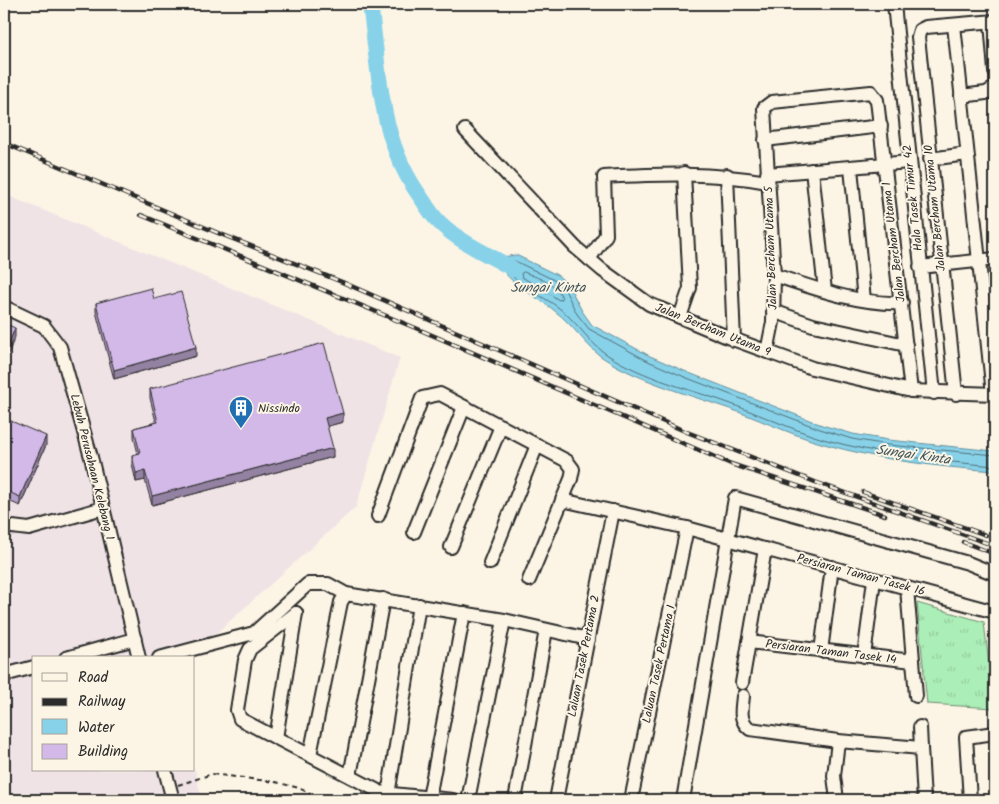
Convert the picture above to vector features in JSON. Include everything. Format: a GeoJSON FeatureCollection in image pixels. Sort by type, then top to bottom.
{"type":"FeatureCollection","features":[{"type":"Feature","properties":{"kind":"street","name":"Hala Tasek Timur 42"},"geometry":{"type":"LineString","coordinates":[[894,4],[934,393]]}},
{"type":"Feature","properties":{"kind":"street"},"geometry":{"type":"LineString","coordinates":[[994,394],[978,261],[954,25],[993,22],[995,71]]}},
{"type":"Feature","properties":{"kind":"street","name":"Jalan Bercham Utama 10"},"geometry":{"type":"LineString","coordinates":[[954,25],[926,27],[920,30],[918,37],[956,394]]}},
{"type":"Feature","properties":{"kind":"street"},"geometry":{"type":"LineString","coordinates":[[961,96],[986,93],[995,88]]}},
{"type":"Feature","properties":{"kind":"street","name":"Jalan Bercham Utama 1"},"geometry":{"type":"LineString","coordinates":[[766,105],[772,102],[867,92],[874,94],[878,100],[911,392]]}},
{"type":"Feature","properties":{"kind":"street","name":"Jalan Bercham Utama 5"},"geometry":{"type":"LineString","coordinates":[[766,105],[764,113],[765,140],[774,275],[774,311],[767,352]]}},
{"type":"Feature","properties":{"kind":"street"},"geometry":{"type":"LineString","coordinates":[[765,140],[880,126]]}},
{"type":"Feature","properties":{"kind":"street","name":"Jalan Bercham Utama 9"},"geometry":{"type":"LineString","coordinates":[[465,130],[575,247],[649,304],[734,340],[812,368],[911,392],[994,394]]}},
{"type":"Feature","properties":{"kind":"street"},"geometry":{"type":"LineString","coordinates":[[930,159],[967,154]]}},
{"type":"Feature","properties":{"kind":"street"},"geometry":{"type":"LineString","coordinates":[[589,259],[606,235],[604,177],[684,173],[768,178],[812,170],[909,162]]}},
{"type":"Feature","properties":{"kind":"street"},"geometry":{"type":"LineString","coordinates":[[851,168],[864,300]]}},
{"type":"Feature","properties":{"kind":"street"},"geometry":{"type":"LineString","coordinates":[[812,170],[825,291]]}},
{"type":"Feature","properties":{"kind":"street"},"geometry":{"type":"LineString","coordinates":[[680,317],[690,288],[684,173]]}},
{"type":"Feature","properties":{"kind":"street"},"geometry":{"type":"LineString","coordinates":[[727,175],[734,340]]}},
{"type":"Feature","properties":{"kind":"street"},"geometry":{"type":"LineString","coordinates":[[920,267],[995,259]]}},
{"type":"Feature","properties":{"kind":"street"},"geometry":{"type":"LineString","coordinates":[[774,275],[825,291],[864,300],[884,304],[902,303]]}},
{"type":"Feature","properties":{"kind":"street","name":"Lebuh Perusahaan Kelebang 1"},"geometry":{"type":"LineString","coordinates":[[4,307],[44,326],[60,347],[91,457],[139,656]]}},
{"type":"Feature","properties":{"kind":"street"},"geometry":{"type":"LineString","coordinates":[[774,311],[812,325],[906,345]]}},
{"type":"Feature","properties":{"kind":"street"},"geometry":{"type":"LineString","coordinates":[[378,516],[422,398],[440,394],[567,461],[573,469],[529,580]]}},
{"type":"Feature","properties":{"kind":"street"},"geometry":{"type":"LineString","coordinates":[[414,532],[464,407]]}},
{"type":"Feature","properties":{"kind":"street"},"geometry":{"type":"LineString","coordinates":[[451,547],[501,426]]}},
{"type":"Feature","properties":{"kind":"street"},"geometry":{"type":"LineString","coordinates":[[490,563],[537,445]]}},
{"type":"Feature","properties":{"kind":"street"},"geometry":{"type":"LineString","coordinates":[[683,800],[727,539],[736,497],[968,563],[995,574]]}},
{"type":"Feature","properties":{"kind":"street","name":"Persiaran Taman Tasek 16"},"geometry":{"type":"LineString","coordinates":[[562,500],[687,528],[995,612]]}},
{"type":"Feature","properties":{"kind":"street"},"geometry":{"type":"LineString","coordinates":[[4,526],[29,529],[103,508]]}},
{"type":"Feature","properties":{"kind":"street","name":"Laluan Tasek Pertama 2"},"geometry":{"type":"LineString","coordinates":[[556,800],[612,511]]}},
{"type":"Feature","properties":{"kind":"street","name":"Laluan Tasek Pertama 1"},"geometry":{"type":"LineString","coordinates":[[631,800],[687,528]]}},
{"type":"Feature","properties":{"kind":"street"},"geometry":{"type":"LineString","coordinates":[[742,683],[764,549]]}},
{"type":"Feature","properties":{"kind":"street"},"geometry":{"type":"LineString","coordinates":[[821,651],[832,568]]}},
{"type":"Feature","properties":{"kind":"street"},"geometry":{"type":"LineString","coordinates":[[864,656],[874,580]]}},
{"type":"Feature","properties":{"kind":"street"},"geometry":{"type":"LineString","coordinates":[[167,656],[254,633],[308,584],[328,584],[346,594],[504,620],[588,639]]}},
{"type":"Feature","properties":{"kind":"street"},"geometry":{"type":"LineString","coordinates":[[907,588],[916,696]]}},
{"type":"Feature","properties":{"kind":"street"},"geometry":{"type":"LineString","coordinates":[[310,755],[341,602],[346,594]]}},
{"type":"Feature","properties":{"kind":"street"},"geometry":{"type":"LineString","coordinates":[[350,776],[383,599]]}},
{"type":"Feature","properties":{"kind":"street"},"geometry":{"type":"LineString","coordinates":[[388,795],[420,605]]}},
{"type":"Feature","properties":{"kind":"street"},"geometry":{"type":"LineString","coordinates":[[276,738],[296,613],[250,649],[245,660],[237,710],[240,719],[276,738],[388,795],[453,800]]}},
{"type":"Feature","properties":{"kind":"street"},"geometry":{"type":"LineString","coordinates":[[430,798],[464,613]]}},
{"type":"Feature","properties":{"kind":"street"},"geometry":{"type":"LineString","coordinates":[[468,800],[504,620]]}},
{"type":"Feature","properties":{"kind":"street"},"geometry":{"type":"LineString","coordinates":[[515,800],[546,630]]}},
{"type":"Feature","properties":{"kind":"street"},"geometry":{"type":"LineString","coordinates":[[73,656],[135,639]]}},
{"type":"Feature","properties":{"kind":"street","name":"Persiaran Taman Tasek 14"},"geometry":{"type":"LineString","coordinates":[[749,642],[913,662]]}},
{"type":"Feature","properties":{"kind":"street"},"geometry":{"type":"LineString","coordinates":[[4,675],[32,668]]}},
{"type":"Feature","properties":{"kind":"street"},"geometry":{"type":"LineString","coordinates":[[743,696],[741,718],[743,724],[750,729],[838,741],[921,748]]}},
{"type":"Feature","properties":{"kind":"street"},"geometry":{"type":"LineString","coordinates":[[920,727],[924,800]]}},
{"type":"Feature","properties":{"kind":"street"},"geometry":{"type":"LineString","coordinates":[[970,800],[966,737],[995,733]]}},
{"type":"Feature","properties":{"kind":"street"},"geometry":{"type":"LineString","coordinates":[[837,800],[834,776],[838,741]]}},
{"type":"Feature","properties":{"kind":"street"},"geometry":{"type":"LineString","coordinates":[[166,772],[171,794]]}},
{"type":"Feature","properties":{"kind":"path"},"geometry":{"type":"LineString","coordinates":[[171,794],[212,774],[275,782],[299,788],[321,799]]}},
{"type":"Feature","properties":{"kind":"shaded area"},"geometry":{"type":"Polygon","coordinates":[[[4,194],[400,358],[356,507],[191,656],[32,656],[32,772],[195,772],[195,769],[202,800],[4,800],[4,194]]]}},
{"type":"Feature","properties":{"kind":"green space"},"geometry":{"type":"Polygon","coordinates":[[[917,603],[984,622],[994,708],[927,704],[917,603]]]}},
{"type":"Feature","properties":{"kind":"water","name":"Sungai Kinta"},"geometry":{"type":"Polygon","coordinates":[[[516,255],[557,275],[568,284],[582,311],[592,325],[650,356],[822,425],[853,434],[888,440],[995,451],[995,471],[909,462],[845,450],[798,435],[626,371],[599,355],[562,317],[508,277],[495,258],[516,255]]]}},
{"type":"Feature","properties":{"kind":"building"},"geometry":{"type":"Polygon","coordinates":[[[151,288],[154,299],[181,292],[196,347],[114,370],[96,303],[151,288]]]}},
{"type":"Feature","properties":{"kind":"building"},"geometry":{"type":"Polygon","coordinates":[[[4,323],[15,328],[4,355],[4,323]]]}},
{"type":"Feature","properties":{"kind":"building","name":"Nissindo"},"geometry":{"type":"Polygon","coordinates":[[[324,343],[343,413],[325,418],[333,448],[152,496],[145,471],[136,473],[132,455],[140,453],[134,428],[158,422],[150,389],[324,343]]]}},
{"type":"Feature","properties":{"kind":"building"},"geometry":{"type":"Polygon","coordinates":[[[4,418],[46,436],[20,497],[4,490],[4,418]]]}},
{"type":"Feature","properties":{"kind":"waterway","name":"Sungai Kinta"},"geometry":{"type":"LineString","coordinates":[[370,4],[383,105],[389,130],[408,177],[430,212],[440,223],[466,243],[513,269]]}},
{"type":"Feature","properties":{"kind":"railway"},"geometry":{"type":"LineString","coordinates":[[4,143],[218,233],[342,282],[687,432],[815,482],[995,546]]}},
{"type":"Feature","properties":{"kind":"railway"},"geometry":{"type":"LineString","coordinates":[[141,215],[418,329],[731,464],[885,515]]}},
{"type":"Feature","properties":{"kind":"railway"},"geometry":{"type":"LineString","coordinates":[[863,492],[986,535]]}},
{"type":"Feature","properties":{"kind":"railway"},"geometry":{"type":"LineString","coordinates":[[963,542],[995,554]]}},
{"type":"Feature","properties":{"kind":"place","name":"Nissindo"},"geometry":{"type":"Point","coordinates":[241,429]}}]}
